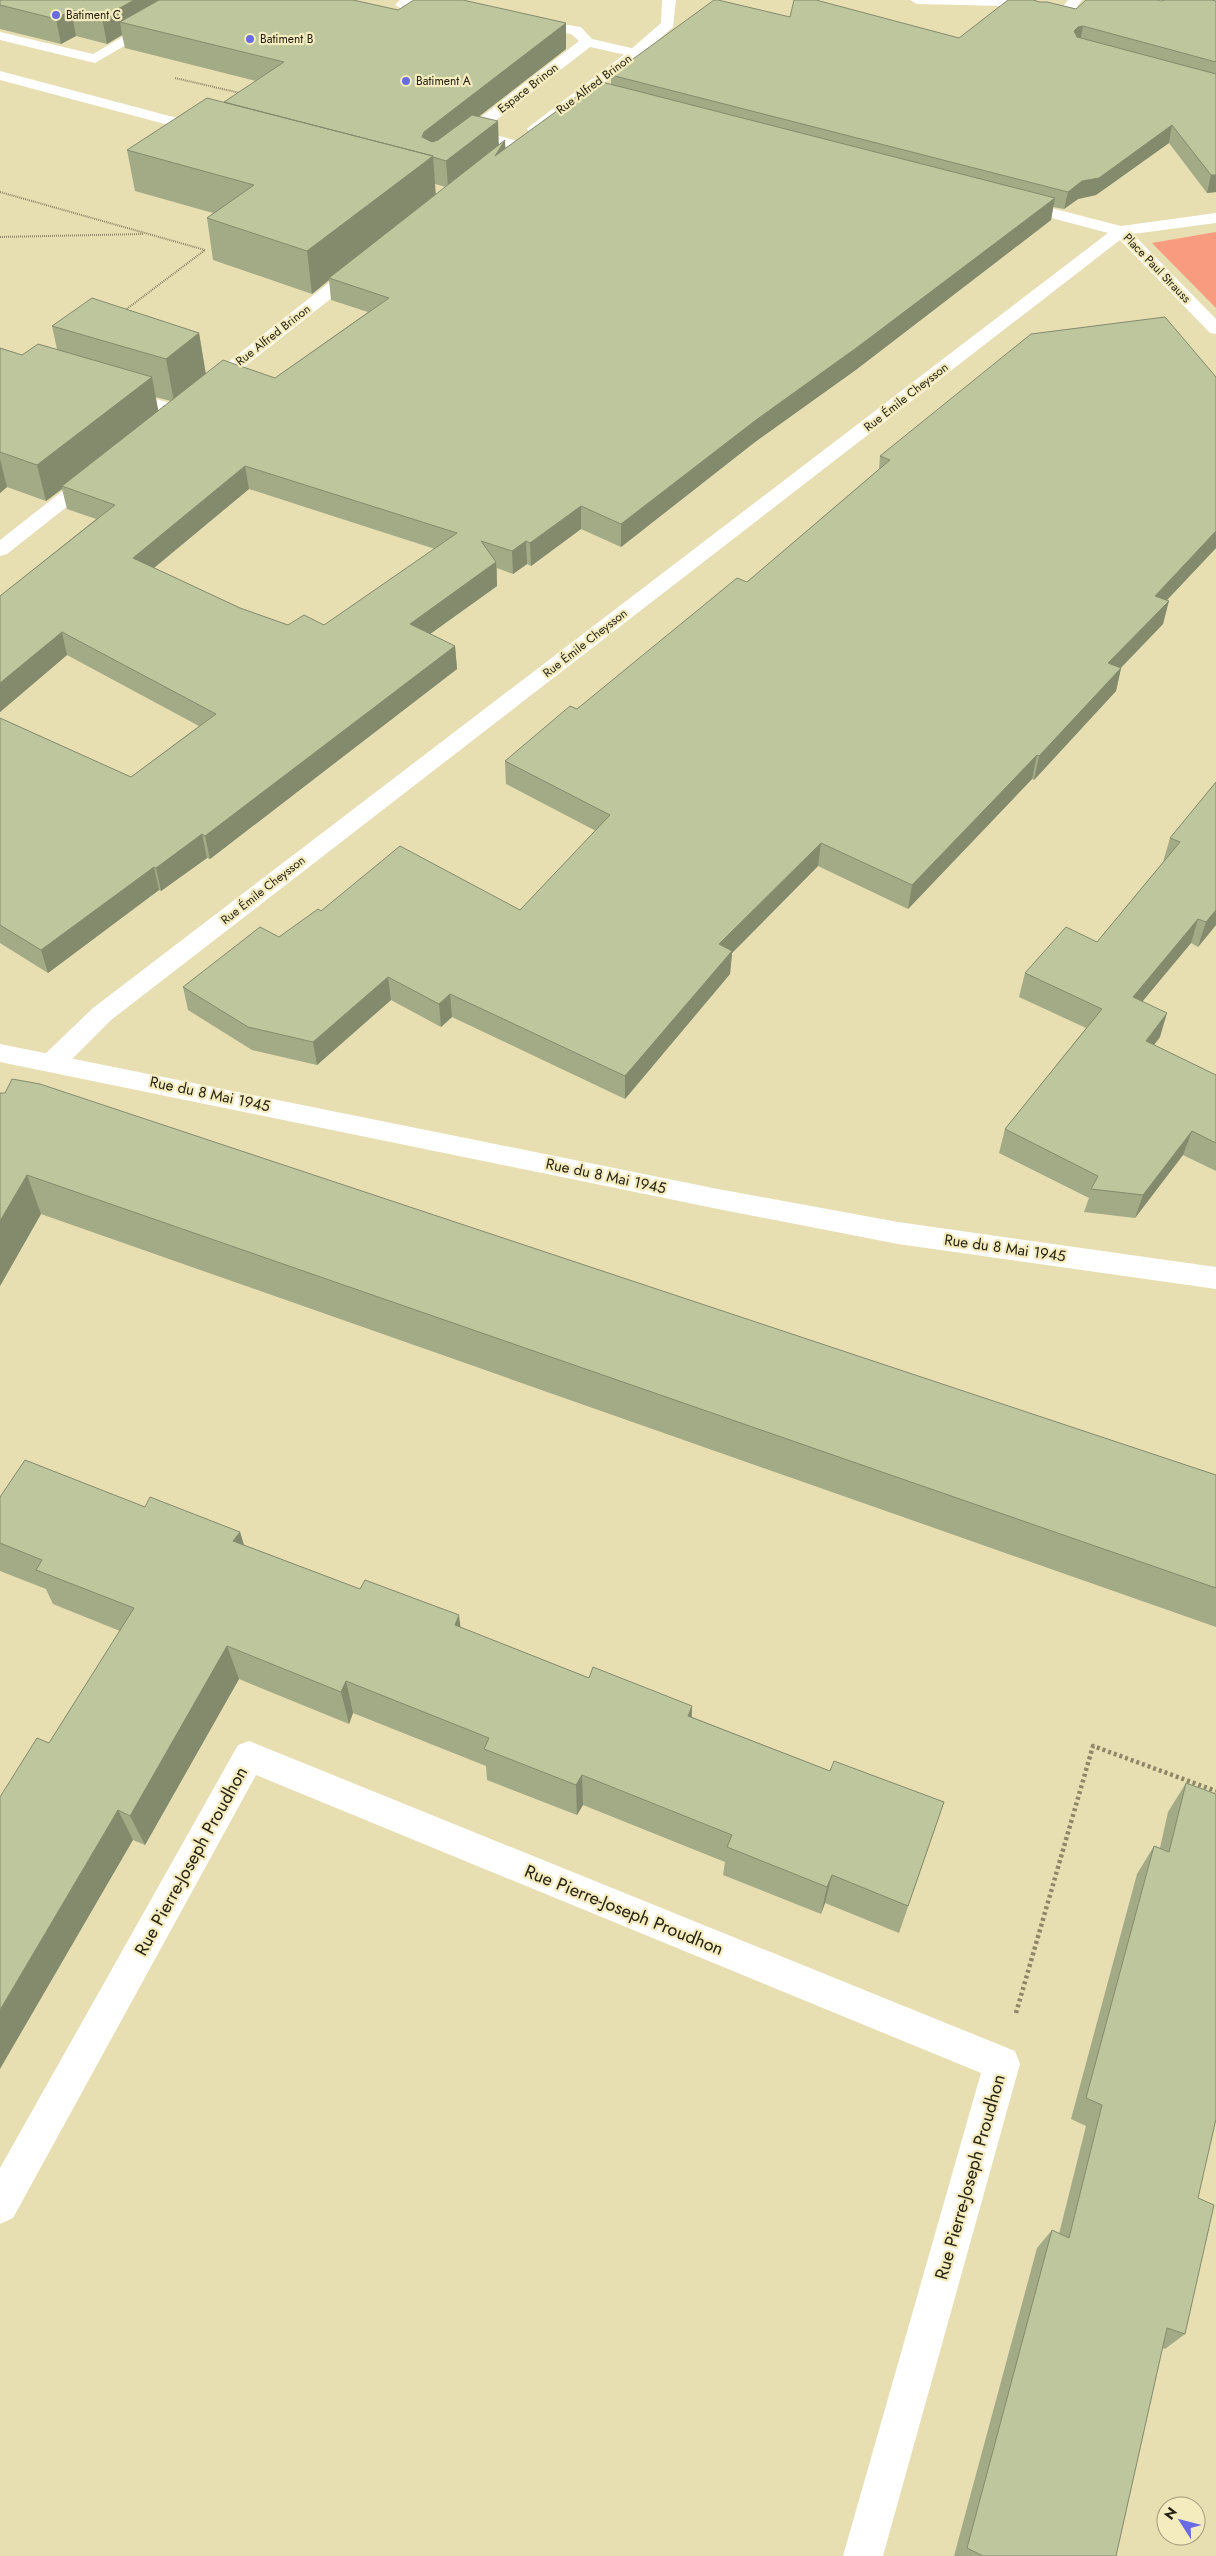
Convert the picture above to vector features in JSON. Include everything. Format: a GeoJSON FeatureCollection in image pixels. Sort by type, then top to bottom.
{"type":"FeatureCollection","features":[{"type":"Feature","properties":{"kind":"street"},"geometry":{"type":"LineString","coordinates":[[0,36],[95,59],[196,0]]}},
{"type":"Feature","properties":{"kind":"street","name":"Rue Alfred Brinon"},"geometry":{"type":"LineString","coordinates":[[501,156],[635,53],[668,24],[669,0]]}},
{"type":"Feature","properties":{"kind":"street"},"geometry":{"type":"LineString","coordinates":[[917,0],[1007,2],[1038,13],[1067,11],[1075,0]]}},
{"type":"Feature","properties":{"kind":"street"},"geometry":{"type":"LineString","coordinates":[[518,22],[576,30],[587,42],[635,53]]}},
{"type":"Feature","properties":{"kind":"street","name":"Espace Brinon"},"geometry":{"type":"LineString","coordinates":[[448,150],[587,42]]}},
{"type":"Feature","properties":{"kind":"street"},"geometry":{"type":"LineString","coordinates":[[0,75],[217,133]]}},
{"type":"Feature","properties":{"kind":"street"},"geometry":{"type":"LineString","coordinates":[[582,92],[600,96]]}},
{"type":"Feature","properties":{"kind":"street"},"geometry":{"type":"LineString","coordinates":[[470,133],[515,145]]}},
{"type":"Feature","properties":{"kind":"street"},"geometry":{"type":"LineString","coordinates":[[997,199],[1121,231]]}},
{"type":"Feature","properties":{"kind":"street","name":"Place Paul Strauss"},"geometry":{"type":"LineString","coordinates":[[1121,231],[1216,218]]}},
{"type":"Feature","properties":{"kind":"street","name":"Place Paul Strauss"},"geometry":{"type":"LineString","coordinates":[[1121,231],[1216,329]]}},
{"type":"Feature","properties":{"kind":"street","name":"Rue Émile Cheysson"},"geometry":{"type":"LineString","coordinates":[[53,1062],[110,1008],[1121,231]]}},
{"type":"Feature","properties":{"kind":"street","name":"Rue Alfred Brinon"},"geometry":{"type":"LineString","coordinates":[[162,423],[373,256]]}},
{"type":"Feature","properties":{"kind":"street"},"geometry":{"type":"LineString","coordinates":[[108,390],[177,411]]}},
{"type":"Feature","properties":{"kind":"street"},"geometry":{"type":"LineString","coordinates":[[0,550],[108,465]]}},
{"type":"Feature","properties":{"kind":"street","name":"Rue du 8 Mai 1945"},"geometry":{"type":"LineString","coordinates":[[0,1053],[53,1062],[898,1233],[1216,1278]]}},
{"type":"Feature","properties":{"kind":"street","name":"Rue Pierre-Joseph Proudhon"},"geometry":{"type":"LineString","coordinates":[[0,2205],[249,1756],[1002,2064],[863,2556]]}},
{"type":"Feature","properties":{"kind":"path"},"geometry":{"type":"LineString","coordinates":[[95,59],[245,94]]}},
{"type":"Feature","properties":{"kind":"path"},"geometry":{"type":"LineString","coordinates":[[0,192],[205,250],[120,314]]}},
{"type":"Feature","properties":{"kind":"path"},"geometry":{"type":"LineString","coordinates":[[0,237],[148,234]]}},
{"type":"Feature","properties":{"kind":"path"},"geometry":{"type":"LineString","coordinates":[[1002,2064],[1093,1746],[1216,1791]]}},
{"type":"Feature","properties":{"kind":"shaded area"},"geometry":{"type":"Polygon","coordinates":[[[1216,232],[1216,308],[1152,243],[1216,232]]]}},
{"type":"Feature","properties":{"kind":"building"},"geometry":{"type":"Polygon","coordinates":[[[0,0],[134,0],[102,18],[71,10],[56,19],[0,5],[0,0]]]}},
{"type":"Feature","properties":{"kind":"building"},"geometry":{"type":"Polygon","coordinates":[[[159,0],[353,0],[398,10],[414,0],[463,0],[566,23],[424,132],[422,137],[432,142],[438,140],[472,115],[498,121],[446,161],[224,102],[284,62],[120,22],[159,0]]]}},
{"type":"Feature","properties":{"kind":"building"},"geometry":{"type":"Polygon","coordinates":[[[714,0],[790,17],[794,0],[816,0],[959,38],[1008,0],[1033,0],[1076,9],[1086,0],[1216,1],[1216,62],[1083,26],[1078,27],[1074,31],[1077,37],[1216,74],[1216,175],[1211,175],[1172,125],[1099,178],[1082,181],[1068,192],[611,75],[714,0]]]}},
{"type":"Feature","properties":{"kind":"building"},"geometry":{"type":"Polygon","coordinates":[[[598,81],[1055,198],[859,346],[756,420],[621,524],[581,506],[530,543],[526,541],[512,551],[481,541],[496,562],[410,624],[455,646],[205,836],[202,834],[156,868],[154,867],[41,950],[0,925],[0,718],[131,777],[216,714],[62,632],[0,683],[0,596],[115,505],[62,486],[223,360],[275,378],[389,298],[329,278],[505,140],[495,156],[598,81]],[[245,466],[133,558],[240,608],[288,625],[304,615],[324,625],[457,533],[245,466]]]}},
{"type":"Feature","properties":{"kind":"building"},"geometry":{"type":"Polygon","coordinates":[[[207,98],[433,156],[307,251],[207,218],[254,185],[127,150],[207,98]]]}},
{"type":"Feature","properties":{"kind":"building"},"geometry":{"type":"Polygon","coordinates":[[[92,298],[199,333],[166,359],[52,326],[92,298]]]}},
{"type":"Feature","properties":{"kind":"building"},"geometry":{"type":"Polygon","coordinates":[[[1165,317],[1216,377],[1216,531],[1155,596],[1169,601],[1108,663],[1121,668],[1039,756],[1037,755],[912,885],[821,843],[719,944],[732,951],[625,1076],[450,994],[439,1004],[388,977],[313,1042],[248,1027],[183,987],[260,927],[279,937],[318,909],[321,911],[400,846],[520,910],[610,815],[505,761],[570,706],[577,709],[737,578],[747,582],[890,460],[880,456],[1031,334],[1165,317]]]}},
{"type":"Feature","properties":{"kind":"building"},"geometry":{"type":"Polygon","coordinates":[[[38,344],[152,377],[37,465],[0,452],[0,348],[22,355],[38,344]]]}},
{"type":"Feature","properties":{"kind":"building"},"geometry":{"type":"Polygon","coordinates":[[[1216,782],[1216,910],[1206,922],[1198,919],[1133,997],[1167,1013],[1146,1041],[1216,1075],[1216,1143],[1192,1131],[1143,1195],[1091,1189],[1098,1176],[1005,1129],[1102,1009],[1025,973],[1066,927],[1097,942],[1180,842],[1170,838],[1216,782]]]}},
{"type":"Feature","properties":{"kind":"building"},"geometry":{"type":"Polygon","coordinates":[[[12,1079],[40,1084],[1216,1475],[1216,1588],[27,1175],[0,1221],[0,1093],[5,1093],[12,1079]]]}},
{"type":"Feature","properties":{"kind":"building"},"geometry":{"type":"Polygon","coordinates":[[[25,1460],[145,1507],[150,1497],[240,1532],[233,1541],[360,1589],[365,1580],[459,1615],[455,1625],[589,1678],[593,1667],[692,1706],[688,1716],[830,1771],[834,1761],[944,1802],[908,1906],[832,1875],[827,1887],[727,1847],[732,1835],[582,1775],[576,1785],[484,1749],[489,1738],[346,1681],[341,1692],[227,1646],[130,1816],[118,1810],[0,2010],[0,1797],[37,1738],[49,1743],[134,1608],[36,1570],[42,1560],[0,1543],[0,1497],[25,1460]]]}},
{"type":"Feature","properties":{"kind":"building"},"geometry":{"type":"Polygon","coordinates":[[[1186,1783],[1216,1794],[1216,2119],[1198,2198],[1214,2205],[1185,2334],[1167,2328],[1116,2556],[983,2556],[967,2548],[1052,2230],[1069,2238],[1102,2105],[1086,2098],[1154,1846],[1169,1852],[1186,1783]]]}},
{"type":"Feature","properties":{"kind":"place","name":"Batiment C"},"geometry":{"type":"Point","coordinates":[56,15]}},
{"type":"Feature","properties":{"kind":"place","name":"Batiment B"},"geometry":{"type":"Point","coordinates":[250,39]}},
{"type":"Feature","properties":{"kind":"place","name":"Batiment A"},"geometry":{"type":"Point","coordinates":[406,81]}}]}
